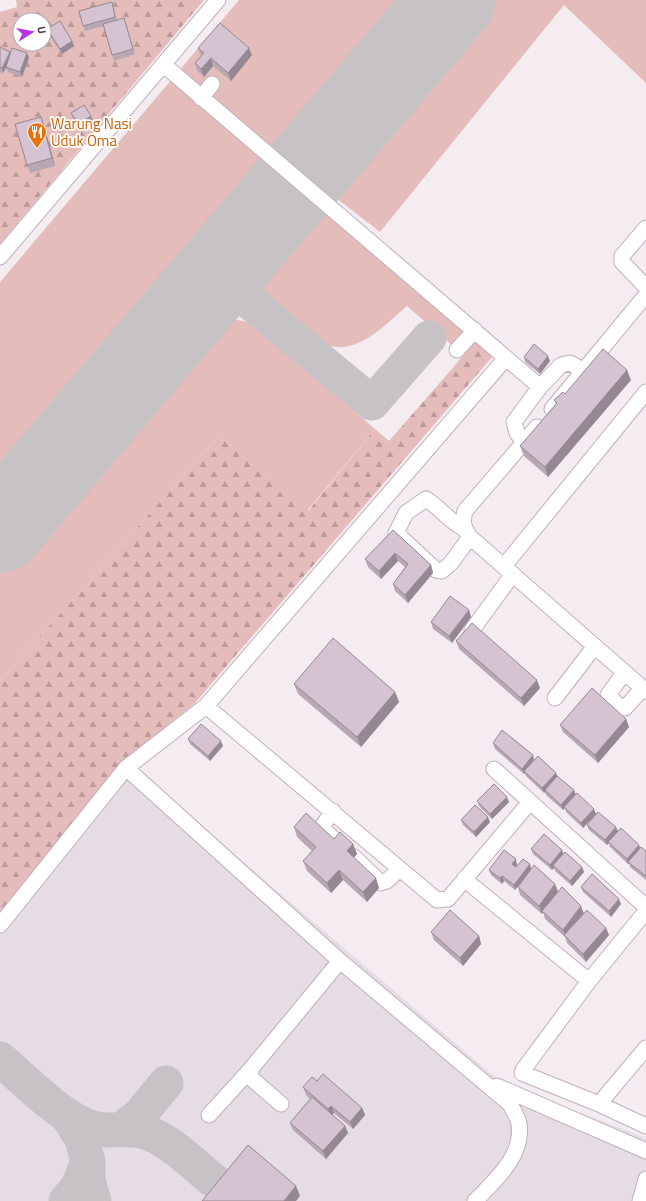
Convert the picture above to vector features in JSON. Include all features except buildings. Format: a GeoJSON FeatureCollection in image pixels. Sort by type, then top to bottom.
{"type":"FeatureCollection","features":[{"type":"Feature","properties":{"kind":"street"},"geometry":{"type":"LineString","coordinates":[[0,257],[218,0]]}},
{"type":"Feature","properties":{"kind":"street"},"geometry":{"type":"LineString","coordinates":[[164,65],[540,387]]}},
{"type":"Feature","properties":{"kind":"street"},"geometry":{"type":"LineString","coordinates":[[201,98],[212,84]]}},
{"type":"Feature","properties":{"kind":"street"},"geometry":{"type":"LineString","coordinates":[[646,228],[622,256],[622,262],[646,287]]}},
{"type":"Feature","properties":{"kind":"street"},"geometry":{"type":"LineString","coordinates":[[624,673],[608,695],[621,708],[626,708],[644,690],[466,532],[451,522],[435,505],[426,499],[406,513],[396,533],[436,570],[442,571],[451,563],[466,532],[462,520],[465,511],[584,371],[646,295]]}},
{"type":"Feature","properties":{"kind":"street"},"geometry":{"type":"LineString","coordinates":[[457,350],[475,330]]}},
{"type":"Feature","properties":{"kind":"street"},"geometry":{"type":"LineString","coordinates":[[0,925],[126,768],[206,706],[506,358]]}},
{"type":"Feature","properties":{"kind":"street"},"geometry":{"type":"LineString","coordinates":[[524,442],[517,433],[514,422],[540,387],[561,365],[570,363],[584,371]]}},
{"type":"Feature","properties":{"kind":"street"},"geometry":{"type":"LineString","coordinates":[[472,630],[508,570],[646,392]]}},
{"type":"Feature","properties":{"kind":"street"},"geometry":{"type":"LineString","coordinates":[[555,698],[595,646]]}},
{"type":"Feature","properties":{"kind":"street"},"geometry":{"type":"LineString","coordinates":[[206,706],[333,811],[437,900],[448,899],[530,802]]}},
{"type":"Feature","properties":{"kind":"street"},"geometry":{"type":"LineString","coordinates":[[126,768],[340,961],[485,1081],[510,1104],[519,1124],[517,1150],[503,1171],[475,1201]]}},
{"type":"Feature","properties":{"kind":"street"},"geometry":{"type":"LineString","coordinates":[[494,769],[646,907]]}},
{"type":"Feature","properties":{"kind":"street"},"geometry":{"type":"LineString","coordinates":[[333,811],[323,825],[323,829],[340,846]]}},
{"type":"Feature","properties":{"kind":"street"},"geometry":{"type":"LineString","coordinates":[[354,857],[381,882],[387,881],[399,868]]}},
{"type":"Feature","properties":{"kind":"street"},"geometry":{"type":"LineString","coordinates":[[464,879],[589,981]]}},
{"type":"Feature","properties":{"kind":"street"},"geometry":{"type":"LineString","coordinates":[[646,911],[589,981],[522,1070],[522,1073],[598,1104],[646,1126]]}},
{"type":"Feature","properties":{"kind":"street"},"geometry":{"type":"LineString","coordinates":[[209,1115],[250,1070],[340,961]]}},
{"type":"Feature","properties":{"kind":"street"},"geometry":{"type":"LineString","coordinates":[[598,1104],[646,1048]]}},
{"type":"Feature","properties":{"kind":"street"},"geometry":{"type":"LineString","coordinates":[[250,1070],[252,1079],[281,1104]]}},
{"type":"Feature","properties":{"kind":"street"},"geometry":{"type":"LineString","coordinates":[[485,1081],[646,1151]]}},
{"type":"Feature","properties":{"kind":"street"},"geometry":{"type":"LineString","coordinates":[[640,1201],[646,1179]]}},
{"type":"Feature","properties":{"kind":"shaded area"},"geometry":{"type":"Polygon","coordinates":[[[127,763],[502,1083],[646,1138],[646,1201],[0,1201],[0,911],[127,763]]]}},
{"type":"Feature","properties":{"kind":"green space"},"geometry":{"type":"Polygon","coordinates":[[[16,0],[204,0],[0,244],[0,12],[17,7],[16,0]]]}},
{"type":"Feature","properties":{"kind":"green space"},"geometry":{"type":"Polygon","coordinates":[[[239,0],[430,0],[0,504],[0,282],[239,0]]]}},
{"type":"Feature","properties":{"kind":"green space"},"geometry":{"type":"Polygon","coordinates":[[[473,0],[646,0],[646,83],[564,5],[380,232],[317,183],[473,0]]]}},
{"type":"Feature","properties":{"kind":"green space"},"geometry":{"type":"Polygon","coordinates":[[[309,192],[468,328],[453,346],[407,306],[378,331],[362,341],[344,347],[332,346],[319,342],[306,335],[281,315],[263,292],[258,277],[260,260],[265,243],[270,236],[309,192]]]}},
{"type":"Feature","properties":{"kind":"green space"},"geometry":{"type":"Polygon","coordinates":[[[216,318],[233,319],[256,324],[375,429],[307,511],[219,436],[0,681],[0,553],[196,325],[216,318]]]}},
{"type":"Feature","properties":{"kind":"green space"},"geometry":{"type":"Polygon","coordinates":[[[477,340],[493,356],[194,704],[157,734],[127,763],[0,911],[0,681],[219,436],[308,511],[375,429],[389,441],[477,340]]]}},
{"type":"Feature","properties":{"kind":"taxiway"},"geometry":{"type":"LineString","coordinates":[[217,275],[372,403],[429,338]]}},
{"type":"Feature","properties":{"kind":"taxiway"},"geometry":{"type":"LineString","coordinates":[[0,1059],[53,1105],[76,1121],[100,1130],[134,1130],[150,1134],[170,1145],[213,1180]]}},
{"type":"Feature","properties":{"kind":"taxiway"},"geometry":{"type":"LineString","coordinates":[[122,1129],[139,1116],[166,1083]]}},
{"type":"Feature","properties":{"kind":"taxiway"},"geometry":{"type":"LineString","coordinates":[[67,1115],[82,1139],[88,1161],[88,1181],[94,1201]]}},
{"type":"Feature","properties":{"kind":"taxiway"},"geometry":{"type":"LineString","coordinates":[[66,1201],[78,1187],[88,1161]]}},
{"type":"Feature","properties":{"kind":"runway"},"geometry":{"type":"LineString","coordinates":[[0,529],[452,0]]}},
{"type":"Feature","properties":{"kind":"place","name":"Warung Nasi Uduk Oma"},"geometry":{"type":"Point","coordinates":[37,149]}}]}
